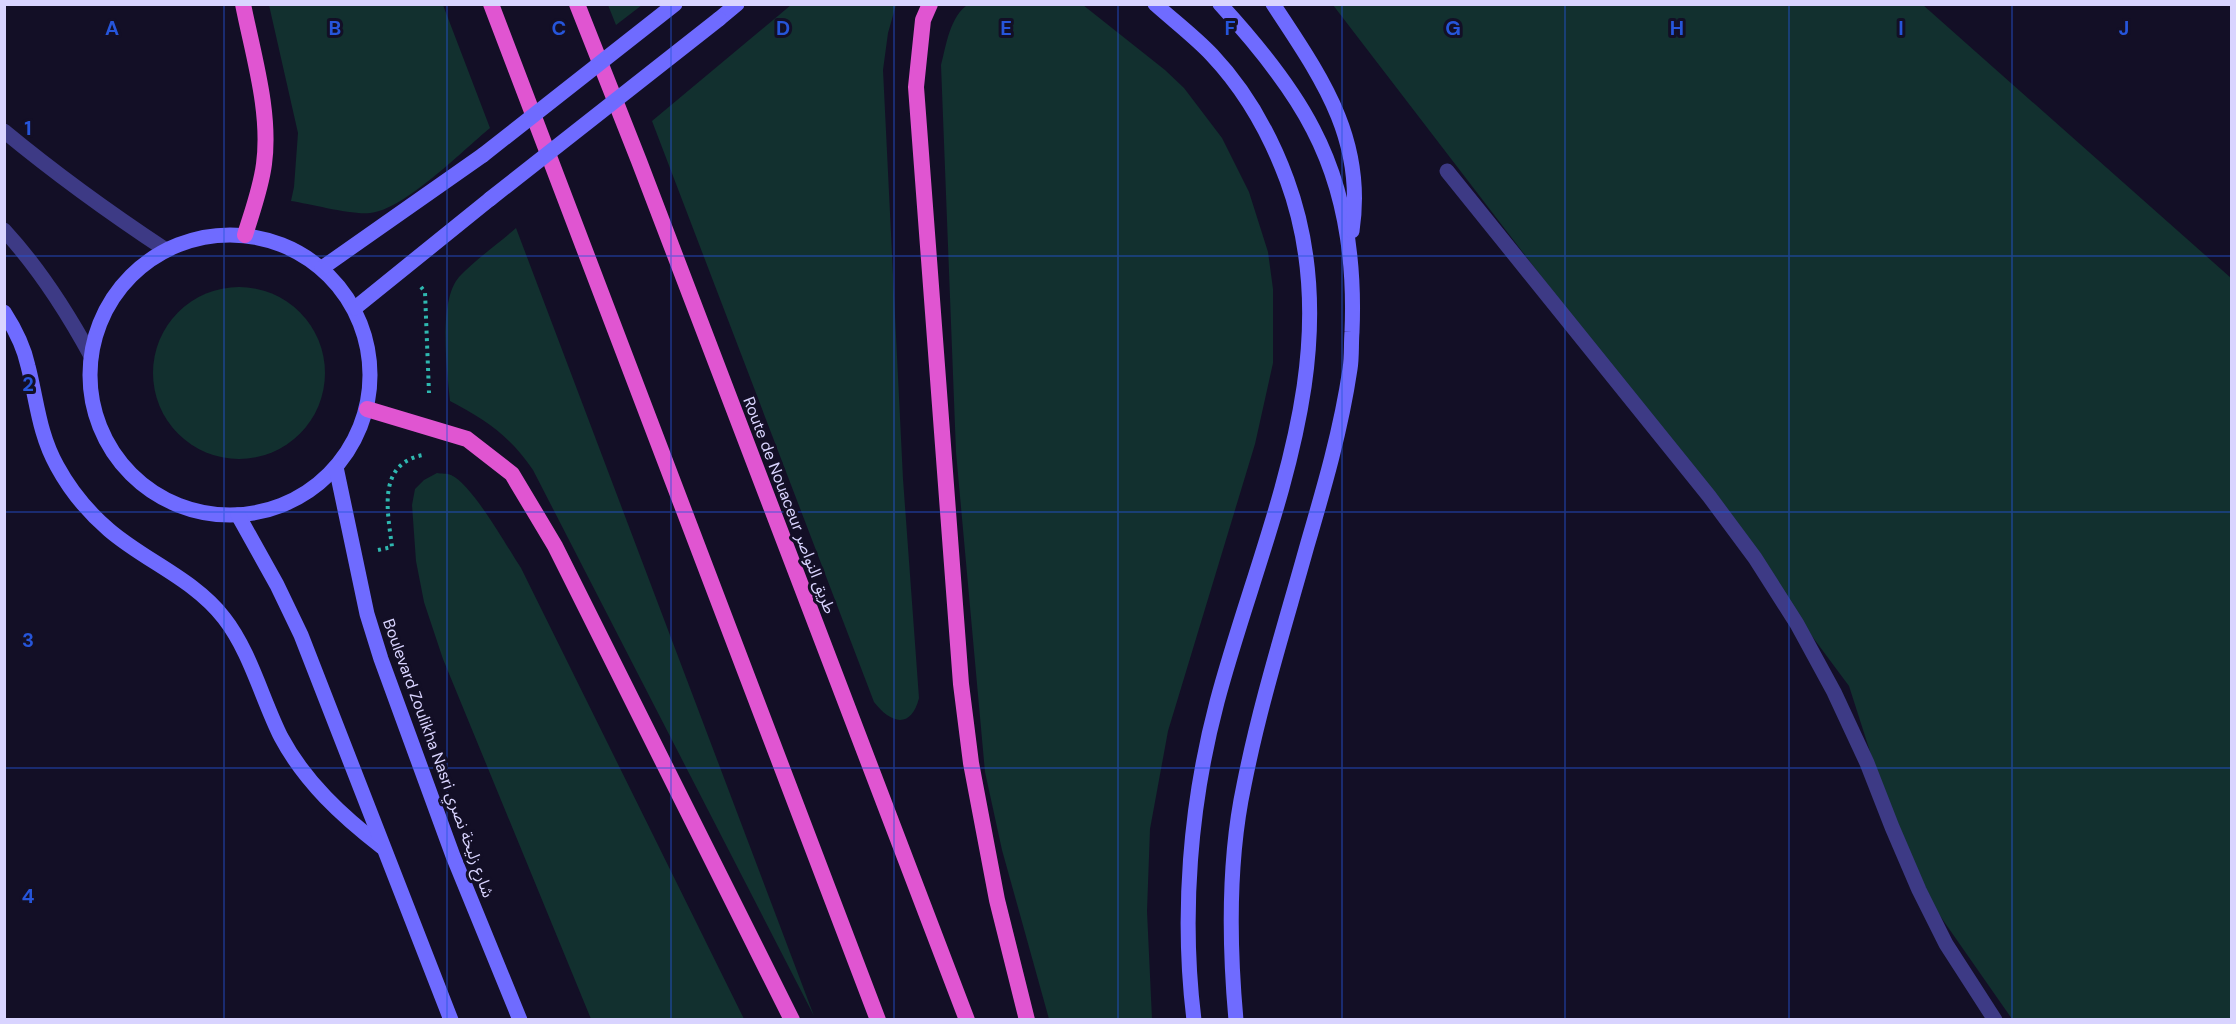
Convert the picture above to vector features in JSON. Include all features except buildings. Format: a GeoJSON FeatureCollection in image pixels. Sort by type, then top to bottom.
{"type":"FeatureCollection","features":[{"type":"Feature","properties":{"kind":"highway"},"geometry":{"type":"LineString","coordinates":[[243,4],[260,87],[265,140],[264,164],[245,235]]}},
{"type":"Feature","properties":{"kind":"highway"},"geometry":{"type":"LineString","coordinates":[[491,4],[878,1020]]}},
{"type":"Feature","properties":{"kind":"highway","name":"Route de Nouaceur طريق النواصر"},"geometry":{"type":"LineString","coordinates":[[577,4],[967,1020]]}},
{"type":"Feature","properties":{"kind":"highway"},"geometry":{"type":"LineString","coordinates":[[930,4],[923,20],[916,87],[961,684],[971,763],[997,900],[1027,1020]]}},
{"type":"Feature","properties":{"kind":"highway"},"geometry":{"type":"LineString","coordinates":[[368,409],[467,439],[512,474],[555,546],[792,1020]]}},
{"type":"Feature","properties":{"kind":"main road"},"geometry":{"type":"LineString","coordinates":[[322,268],[483,155],[675,4]]}},
{"type":"Feature","properties":{"kind":"main road"},"geometry":{"type":"LineString","coordinates":[[355,308],[737,4]]}},
{"type":"Feature","properties":{"kind":"main road"},"geometry":{"type":"LineString","coordinates":[[1155,4],[1212,55],[1238,87],[1260,120],[1279,157],[1293,195],[1309,273],[1308,369],[1299,422],[1216,704],[1196,813],[1190,876],[1188,940],[1194,1020]]}},
{"type":"Feature","properties":{"kind":"main road"},"geometry":{"type":"LineString","coordinates":[[1220,4],[1244,30],[1292,94],[1313,129],[1330,166],[1350,246],[1353,294],[1350,367],[1335,448],[1264,698],[1243,787],[1232,877],[1231,968],[1236,1020]]}},
{"type":"Feature","properties":{"kind":"main road"},"geometry":{"type":"LineString","coordinates":[[1273,4],[1325,89],[1348,142],[1354,168],[1356,194],[1350,246]]}},
{"type":"Feature","properties":{"kind":"main road"},"geometry":{"type":"LineString","coordinates":[[218,235],[245,235],[286,246],[322,268],[355,308],[368,340],[372,375],[368,409],[350,450],[336,467],[308,492],[275,508],[238,515],[211,514],[184,507],[159,496],[136,480],[118,459],[104,436],[94,410],[90,383],[91,356],[104,312],[116,293],[147,261],[166,250],[192,240],[218,235]]}},
{"type":"Feature","properties":{"kind":"main road"},"geometry":{"type":"LineString","coordinates":[[4,312],[23,348],[36,412],[45,440],[56,465],[71,489],[110,531],[188,584],[224,618],[238,639],[281,737],[296,762],[333,805],[382,847]]}},
{"type":"Feature","properties":{"kind":"main road","name":"Boulevard Zoulikha Nasri شارع زليخة نصري"},"geometry":{"type":"LineString","coordinates":[[336,467],[354,554],[381,659],[453,856],[520,1020]]}},
{"type":"Feature","properties":{"kind":"main road"},"geometry":{"type":"LineString","coordinates":[[238,515],[301,634],[451,1020]]}},
{"type":"Feature","properties":{"kind":"street"},"geometry":{"type":"LineString","coordinates":[[4,131],[98,204],[166,250]]}},
{"type":"Feature","properties":{"kind":"street"},"geometry":{"type":"LineString","coordinates":[[1447,171],[1709,496],[1767,577],[1797,624],[1834,692],[1867,763],[1919,890],[1946,944],[1995,1020]]}},
{"type":"Feature","properties":{"kind":"street"},"geometry":{"type":"LineString","coordinates":[[4,230],[45,279],[91,356]]}},
{"type":"Feature","properties":{"kind":"path"},"geometry":{"type":"LineString","coordinates":[[405,268],[425,292],[429,393]]}},
{"type":"Feature","properties":{"kind":"path"},"geometry":{"type":"LineString","coordinates":[[354,554],[392,547],[386,498],[392,477],[406,461],[429,454]]}},
{"type":"Feature","properties":{"kind":"green space"},"geometry":{"type":"Polygon","coordinates":[[[969,4],[1083,5],[1165,70],[1184,88],[1222,138],[1249,192],[1268,252],[1273,289],[1273,363],[1255,444],[1168,731],[1150,829],[1147,911],[1152,1019],[1049,1019],[1002,850],[985,772],[956,452],[941,65],[953,23],[957,15],[969,4]]]}},
{"type":"Feature","properties":{"kind":"green space"},"geometry":{"type":"Polygon","coordinates":[[[269,5],[443,5],[490,128],[416,191],[384,209],[362,213],[291,201],[298,133],[269,5]]]}},
{"type":"Feature","properties":{"kind":"green space"},"geometry":{"type":"Polygon","coordinates":[[[608,5],[642,5],[616,25],[608,5]]]}},
{"type":"Feature","properties":{"kind":"green space"},"geometry":{"type":"Polygon","coordinates":[[[791,5],[896,5],[888,33],[883,70],[903,479],[919,698],[911,715],[900,720],[887,715],[874,702],[652,121],[791,5]]]}},
{"type":"Feature","properties":{"kind":"green space"},"geometry":{"type":"Polygon","coordinates":[[[1333,5],[1923,5],[2231,278],[2231,1019],[2012,1019],[1908,870],[1849,686],[1640,405],[1333,5]]]}},
{"type":"Feature","properties":{"kind":"green space"},"geometry":{"type":"Polygon","coordinates":[[[516,228],[814,1016],[533,470],[506,438],[475,415],[450,401],[446,319],[452,288],[466,270],[516,228]]]}},
{"type":"Feature","properties":{"kind":"green space"},"geometry":{"type":"Polygon","coordinates":[[[239,287],[272,294],[287,301],[300,312],[311,325],[318,340],[325,373],[318,406],[311,421],[300,434],[287,445],[272,452],[239,459],[206,452],[191,445],[178,434],[167,421],[160,406],[153,373],[160,340],[167,325],[178,312],[191,301],[206,294],[239,287]]]}},
{"type":"Feature","properties":{"kind":"green space"},"geometry":{"type":"Polygon","coordinates":[[[437,473],[451,475],[469,490],[521,568],[744,1019],[591,1019],[443,659],[424,602],[416,561],[412,505],[415,489],[424,480],[437,473]]]}}]}
